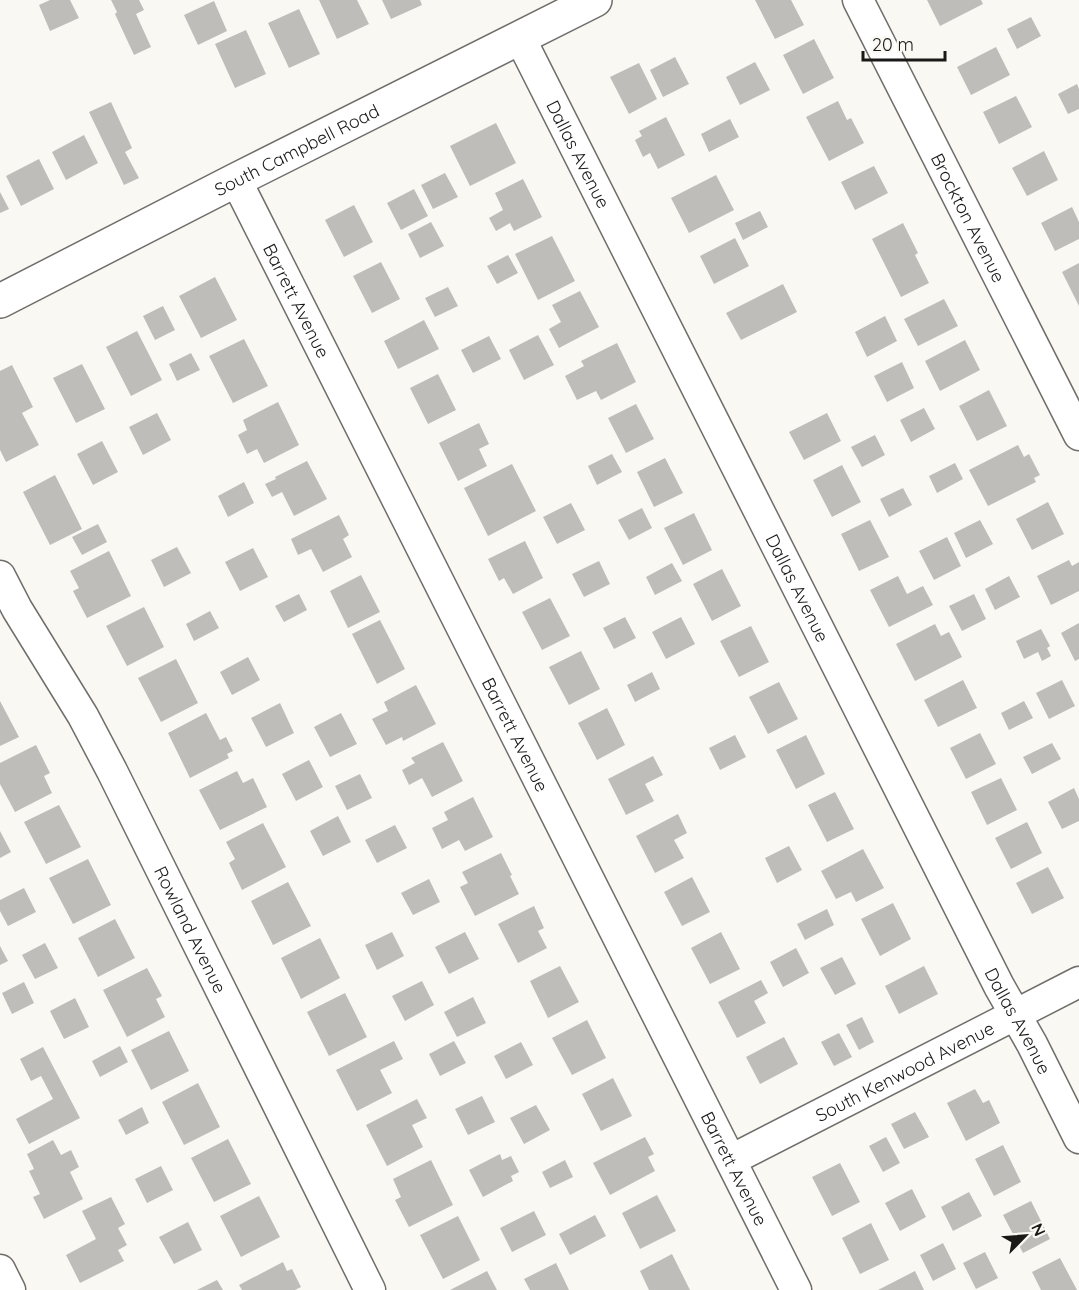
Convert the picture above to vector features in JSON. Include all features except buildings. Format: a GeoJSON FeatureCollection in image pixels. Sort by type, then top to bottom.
{"type":"FeatureCollection","features":[{"type":"Feature","properties":{"kind":"street","name":"South Campbell Road"},"geometry":{"type":"LineString","coordinates":[[0,301],[595,0]]}},
{"type":"Feature","properties":{"kind":"street","name":"Brockton Avenue"},"geometry":{"type":"LineString","coordinates":[[858,0],[1079,435]]}},
{"type":"Feature","properties":{"kind":"street","name":"Dallas Avenue"},"geometry":{"type":"LineString","coordinates":[[520,38],[1079,1138]]}},
{"type":"Feature","properties":{"kind":"street","name":"Barrett Avenue"},"geometry":{"type":"LineString","coordinates":[[236,180],[796,1290]]}},
{"type":"Feature","properties":{"kind":"street","name":"Rowland Avenue"},"geometry":{"type":"LineString","coordinates":[[0,576],[17,609],[83,716],[112,771],[370,1290]]}},
{"type":"Feature","properties":{"kind":"street","name":"South Kenwood Avenue"},"geometry":{"type":"LineString","coordinates":[[731,1160],[1079,982]]}},
{"type":"Feature","properties":{"kind":"street"},"geometry":{"type":"LineString","coordinates":[[0,1270],[10,1290]]}}]}
